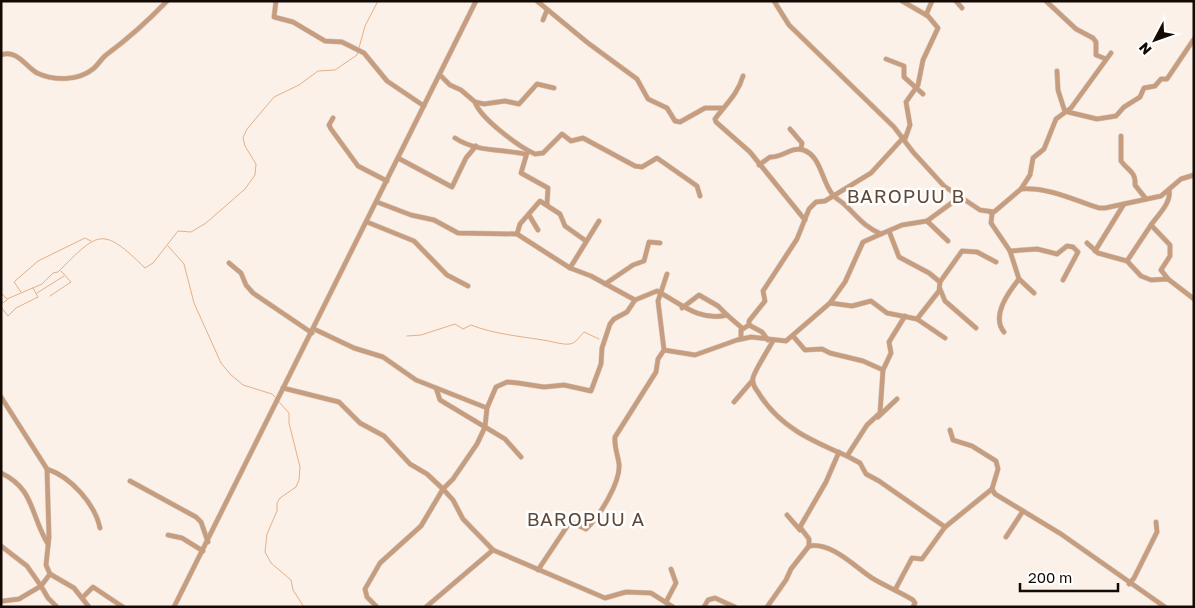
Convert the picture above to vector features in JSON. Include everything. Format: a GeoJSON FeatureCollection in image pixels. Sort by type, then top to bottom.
{"type":"FeatureCollection","features":[{"type":"Feature","properties":{"kind":"street"},"geometry":{"type":"LineString","coordinates":[[1,55],[15,55],[41,74],[60,78],[78,78],[92,70],[104,57],[134,35],[166,1]]}},
{"type":"Feature","properties":{"kind":"street"},"geometry":{"type":"LineString","coordinates":[[276,1],[274,17],[293,22],[325,41],[342,42],[364,53],[387,81],[424,106]]}},
{"type":"Feature","properties":{"kind":"street"},"geometry":{"type":"LineString","coordinates":[[174,607],[424,106],[441,76],[476,1]]}},
{"type":"Feature","properties":{"kind":"street"},"geometry":{"type":"LineString","coordinates":[[537,1],[637,79],[648,99],[667,108],[675,120],[680,122],[705,108],[722,108]]}},
{"type":"Feature","properties":{"kind":"street"},"geometry":{"type":"LineString","coordinates":[[774,1],[780,13],[800,36],[904,138],[913,152],[944,186],[963,201],[980,210],[991,213],[1002,207],[1021,189],[1030,175],[1033,158],[1044,148],[1056,120],[1066,112],[1111,53]]}},
{"type":"Feature","properties":{"kind":"street"},"geometry":{"type":"LineString","coordinates":[[741,339],[740,333],[742,328],[749,325],[765,301],[763,291],[768,280],[797,239],[812,205],[871,173],[904,138],[910,125],[906,102],[917,87],[926,52],[938,29],[926,15],[902,1]]}},
{"type":"Feature","properties":{"kind":"street"},"geometry":{"type":"LineString","coordinates":[[926,15],[932,1]]}},
{"type":"Feature","properties":{"kind":"street"},"geometry":{"type":"LineString","coordinates":[[956,1],[962,8]]}},
{"type":"Feature","properties":{"kind":"street"},"geometry":{"type":"LineString","coordinates":[[1046,1],[1076,29],[1093,38],[1096,42],[1096,54],[1106,59]]}},
{"type":"Feature","properties":{"kind":"street"},"geometry":{"type":"LineString","coordinates":[[543,20],[547,10]]}},
{"type":"Feature","properties":{"kind":"street"},"geometry":{"type":"LineString","coordinates":[[1066,112],[1097,119],[1116,116],[1124,107],[1140,97],[1144,88],[1155,86],[1161,79],[1166,80],[1194,39]]}},
{"type":"Feature","properties":{"kind":"street"},"geometry":{"type":"LineString","coordinates":[[886,59],[904,66],[904,77],[923,94]]}},
{"type":"Feature","properties":{"kind":"street"},"geometry":{"type":"LineString","coordinates":[[1057,71],[1058,90],[1066,112]]}},
{"type":"Feature","properties":{"kind":"street"},"geometry":{"type":"LineString","coordinates":[[441,76],[450,86],[461,90],[475,102],[484,104],[505,101],[516,105],[524,100],[535,85],[554,88]]}},
{"type":"Feature","properties":{"kind":"street"},"geometry":{"type":"LineString","coordinates":[[743,76],[734,97],[722,108],[715,119],[716,122],[733,140],[743,145],[804,220]]}},
{"type":"Feature","properties":{"kind":"street"},"geometry":{"type":"LineString","coordinates":[[475,102],[477,108],[527,153]]}},
{"type":"Feature","properties":{"kind":"street"},"geometry":{"type":"LineString","coordinates":[[333,118],[329,125],[331,129],[358,166],[387,181]]}},
{"type":"Feature","properties":{"kind":"street"},"geometry":{"type":"LineString","coordinates":[[790,129],[802,143],[801,149]]}},
{"type":"Feature","properties":{"kind":"street"},"geometry":{"type":"LineString","coordinates":[[455,138],[476,146],[535,154],[543,153],[562,134],[571,141],[583,138],[635,166],[642,166],[657,158],[697,186],[700,196]]}},
{"type":"Feature","properties":{"kind":"street"},"geometry":{"type":"LineString","coordinates":[[1121,136],[1121,161],[1133,172],[1136,177],[1135,185],[1146,199]]}},
{"type":"Feature","properties":{"kind":"street"},"geometry":{"type":"LineString","coordinates":[[398,158],[452,187],[466,158],[476,146]]}},
{"type":"Feature","properties":{"kind":"street"},"geometry":{"type":"LineString","coordinates":[[759,165],[770,157],[801,149],[808,152],[815,160],[833,195],[844,203],[861,222],[881,234]]}},
{"type":"Feature","properties":{"kind":"street"},"geometry":{"type":"LineString","coordinates":[[527,153],[521,173],[548,188],[547,204]]}},
{"type":"Feature","properties":{"kind":"street"},"geometry":{"type":"LineString","coordinates":[[1021,189],[1050,192],[1099,208],[1161,196],[1182,179],[1194,175]]}},
{"type":"Feature","properties":{"kind":"street"},"geometry":{"type":"LineString","coordinates":[[1126,261],[1164,208],[1169,198],[1169,190]]}},
{"type":"Feature","properties":{"kind":"street"},"geometry":{"type":"LineString","coordinates":[[516,234],[520,224],[529,215],[538,201],[547,204],[560,214],[566,226],[586,241]]}},
{"type":"Feature","properties":{"kind":"street"},"geometry":{"type":"LineString","coordinates":[[664,350],[695,355],[751,337],[786,341],[802,325],[830,303],[845,282],[863,242],[902,225],[927,221],[953,202],[963,201]]}},
{"type":"Feature","properties":{"kind":"street"},"geometry":{"type":"LineString","coordinates":[[377,202],[412,215],[434,220],[458,233],[516,234],[570,268],[635,300],[642,299],[652,292],[660,293],[682,308],[713,317],[727,315]]}},
{"type":"Feature","properties":{"kind":"street"},"geometry":{"type":"LineString","coordinates":[[1095,251],[1124,204]]}},
{"type":"Feature","properties":{"kind":"street"},"geometry":{"type":"LineString","coordinates":[[991,213],[991,223],[1010,251],[1019,279],[1034,293]]}},
{"type":"Feature","properties":{"kind":"street"},"geometry":{"type":"LineString","coordinates":[[529,215],[538,230]]}},
{"type":"Feature","properties":{"kind":"street"},"geometry":{"type":"LineString","coordinates":[[570,268],[599,221]]}},
{"type":"Feature","properties":{"kind":"street"},"geometry":{"type":"LineString","coordinates":[[927,221],[948,241]]}},
{"type":"Feature","properties":{"kind":"street"},"geometry":{"type":"LineString","coordinates":[[367,222],[414,241],[447,275],[468,286]]}},
{"type":"Feature","properties":{"kind":"street"},"geometry":{"type":"LineString","coordinates":[[1151,225],[1170,246],[1170,256],[1161,270],[1168,280],[1194,299]]}},
{"type":"Feature","properties":{"kind":"street"},"geometry":{"type":"LineString","coordinates":[[889,231],[899,257],[929,273],[940,282]]}},
{"type":"Feature","properties":{"kind":"street"},"geometry":{"type":"LineString","coordinates":[[605,284],[644,261],[649,242],[660,243]]}},
{"type":"Feature","properties":{"kind":"street"},"geometry":{"type":"LineString","coordinates":[[1087,243],[1095,251],[1126,261],[1145,278],[1168,280]]}},
{"type":"Feature","properties":{"kind":"street"},"geometry":{"type":"LineString","coordinates":[[1010,251],[1037,249],[1057,254],[1067,246],[1073,246],[1078,252],[1063,280]]}},
{"type":"Feature","properties":{"kind":"street"},"geometry":{"type":"LineString","coordinates":[[976,328],[945,301],[940,288],[940,282],[962,251],[977,252],[996,262]]}},
{"type":"Feature","properties":{"kind":"street"},"geometry":{"type":"LineString","coordinates":[[229,263],[241,273],[246,285],[253,293],[313,331],[354,348],[378,354],[416,380],[487,408]]}},
{"type":"Feature","properties":{"kind":"street"},"geometry":{"type":"LineString","coordinates":[[538,570],[570,522],[586,529],[603,508],[612,492],[619,465],[615,437],[656,372],[658,359],[664,350],[664,338],[658,312],[660,293],[667,274]]}},
{"type":"Feature","properties":{"kind":"street"},"geometry":{"type":"LineString","coordinates":[[1004,332],[999,326],[999,314],[1019,279]]}},
{"type":"Feature","properties":{"kind":"street"},"geometry":{"type":"LineString","coordinates":[[917,319],[940,288]]}},
{"type":"Feature","properties":{"kind":"street"},"geometry":{"type":"LineString","coordinates":[[682,308],[699,295],[718,306],[742,328]]}},
{"type":"Feature","properties":{"kind":"street"},"geometry":{"type":"LineString","coordinates":[[376,607],[367,597],[365,589],[375,570],[420,526],[444,489],[453,479],[485,427],[487,408],[496,387],[507,382],[544,387],[564,385],[591,391],[601,364],[603,342],[611,321],[622,316],[635,300]]}},
{"type":"Feature","properties":{"kind":"street"},"geometry":{"type":"LineString","coordinates":[[830,303],[852,306],[871,301],[887,312],[917,319],[945,338]]}},
{"type":"Feature","properties":{"kind":"street"},"geometry":{"type":"LineString","coordinates":[[876,418],[881,409],[883,370],[890,358],[889,342],[905,316]]}},
{"type":"Feature","properties":{"kind":"street"},"geometry":{"type":"LineString","coordinates":[[749,325],[762,332],[770,340]]}},
{"type":"Feature","properties":{"kind":"street"},"geometry":{"type":"LineString","coordinates":[[793,336],[805,350],[822,349],[830,353],[863,361],[883,370]]}},
{"type":"Feature","properties":{"kind":"street"},"geometry":{"type":"LineString","coordinates":[[734,402],[752,381],[770,340]]}},
{"type":"Feature","properties":{"kind":"street"},"geometry":{"type":"LineString","coordinates":[[752,381],[762,400],[787,426],[806,438],[860,463],[866,474],[945,527]]}},
{"type":"Feature","properties":{"kind":"street"},"geometry":{"type":"LineString","coordinates":[[283,388],[339,402],[360,423],[384,436],[410,464],[427,474],[444,489],[453,500],[463,519],[493,550],[605,598],[638,592],[650,593],[672,607]]}},
{"type":"Feature","properties":{"kind":"street"},"geometry":{"type":"LineString","coordinates":[[436,388],[440,400],[505,439],[521,457]]}},
{"type":"Feature","properties":{"kind":"street"},"geometry":{"type":"LineString","coordinates":[[1,397],[47,469],[48,544],[46,565],[50,574],[74,588],[89,607]]}},
{"type":"Feature","properties":{"kind":"street"},"geometry":{"type":"LineString","coordinates":[[847,456],[868,423],[888,410],[897,399]]}},
{"type":"Feature","properties":{"kind":"street"},"geometry":{"type":"LineString","coordinates":[[895,590],[912,558],[922,559],[945,527],[992,489],[998,468],[996,461],[972,446],[953,440],[950,430]]}},
{"type":"Feature","properties":{"kind":"street"},"geometry":{"type":"LineString","coordinates":[[800,530],[802,522],[826,482],[839,452]]}},
{"type":"Feature","properties":{"kind":"street"},"geometry":{"type":"LineString","coordinates":[[47,469],[64,477],[72,484],[97,514],[100,528]]}},
{"type":"Feature","properties":{"kind":"street"},"geometry":{"type":"LineString","coordinates":[[1,473],[21,486],[30,501],[40,530],[48,544]]}},
{"type":"Feature","properties":{"kind":"street"},"geometry":{"type":"LineString","coordinates":[[130,481],[196,517],[208,542]]}},
{"type":"Feature","properties":{"kind":"street"},"geometry":{"type":"LineString","coordinates":[[992,489],[995,494],[1080,547],[1129,584],[1165,607]]}},
{"type":"Feature","properties":{"kind":"street"},"geometry":{"type":"LineString","coordinates":[[1006,537],[1023,511]]}},
{"type":"Feature","properties":{"kind":"street"},"geometry":{"type":"LineString","coordinates":[[787,515],[809,540],[809,546]]}},
{"type":"Feature","properties":{"kind":"street"},"geometry":{"type":"LineString","coordinates":[[1129,584],[1135,577],[1157,532],[1156,522]]}},
{"type":"Feature","properties":{"kind":"street"},"geometry":{"type":"LineString","coordinates":[[168,535],[182,538],[203,551]]}},
{"type":"Feature","properties":{"kind":"street"},"geometry":{"type":"LineString","coordinates":[[766,607],[786,580],[790,569],[809,546],[816,544],[858,565],[872,578],[913,600],[915,603],[913,607]]}},
{"type":"Feature","properties":{"kind":"street"},"geometry":{"type":"LineString","coordinates":[[1,546],[27,566],[48,598],[57,607]]}},
{"type":"Feature","properties":{"kind":"street"},"geometry":{"type":"LineString","coordinates":[[426,607],[493,550]]}},
{"type":"Feature","properties":{"kind":"street"},"geometry":{"type":"LineString","coordinates":[[666,602],[676,583],[671,569]]}},
{"type":"Feature","properties":{"kind":"street"},"geometry":{"type":"LineString","coordinates":[[3,601],[20,599],[41,586],[50,574]]}},
{"type":"Feature","properties":{"kind":"street"},"geometry":{"type":"LineString","coordinates":[[83,597],[93,587],[123,607]]}},
{"type":"Feature","properties":{"kind":"street"},"geometry":{"type":"LineString","coordinates":[[704,607],[708,600],[715,598],[735,607]]}},
{"type":"Feature","properties":{"kind":"waterway"},"geometry":{"type":"LineString","coordinates":[[1,293],[7,299],[42,284],[53,273],[58,272],[83,248],[101,239],[109,240],[119,245],[145,268],[153,263],[178,231],[191,232],[206,223],[245,189],[255,175],[256,164],[245,146],[243,138],[247,129],[274,97],[299,85],[318,71],[335,70],[357,55],[365,26],[378,1]]}},
{"type":"Feature","properties":{"kind":"waterway"},"geometry":{"type":"LineString","coordinates":[[21,292],[14,282],[38,261],[85,238],[91,241]]}},
{"type":"Feature","properties":{"kind":"waterway"},"geometry":{"type":"LineString","coordinates":[[168,246],[184,264],[194,303],[221,363],[243,385],[272,394],[277,399]]}},
{"type":"Feature","properties":{"kind":"waterway"},"geometry":{"type":"LineString","coordinates":[[50,296],[71,282],[61,271]]}},
{"type":"Feature","properties":{"kind":"waterway"},"geometry":{"type":"LineString","coordinates":[[37,293],[64,276]]}},
{"type":"Feature","properties":{"kind":"waterway"},"geometry":{"type":"LineString","coordinates":[[1,307],[8,316],[16,308],[38,297],[33,288]]}},
{"type":"Feature","properties":{"kind":"waterway"},"geometry":{"type":"LineString","coordinates":[[1,304],[7,300]]}},
{"type":"Feature","properties":{"kind":"waterway"},"geometry":{"type":"LineString","coordinates":[[407,336],[421,335],[455,324],[463,329],[471,325],[497,333],[564,344],[574,342],[584,332],[599,339]]}},
{"type":"Feature","properties":{"kind":"waterway"},"geometry":{"type":"LineString","coordinates":[[279,402],[289,413],[289,423],[300,467],[299,480],[296,487],[280,498],[277,503],[277,511],[267,534],[265,552],[271,563],[291,580],[293,590],[304,607]]}},
{"type":"Feature","properties":{"kind":"district","name":"BAROPUU B"},"geometry":{"type":"Point","coordinates":[906,196]}},
{"type":"Feature","properties":{"kind":"district","name":"BAROPUU A"},"geometry":{"type":"Point","coordinates":[586,519]}}]}
